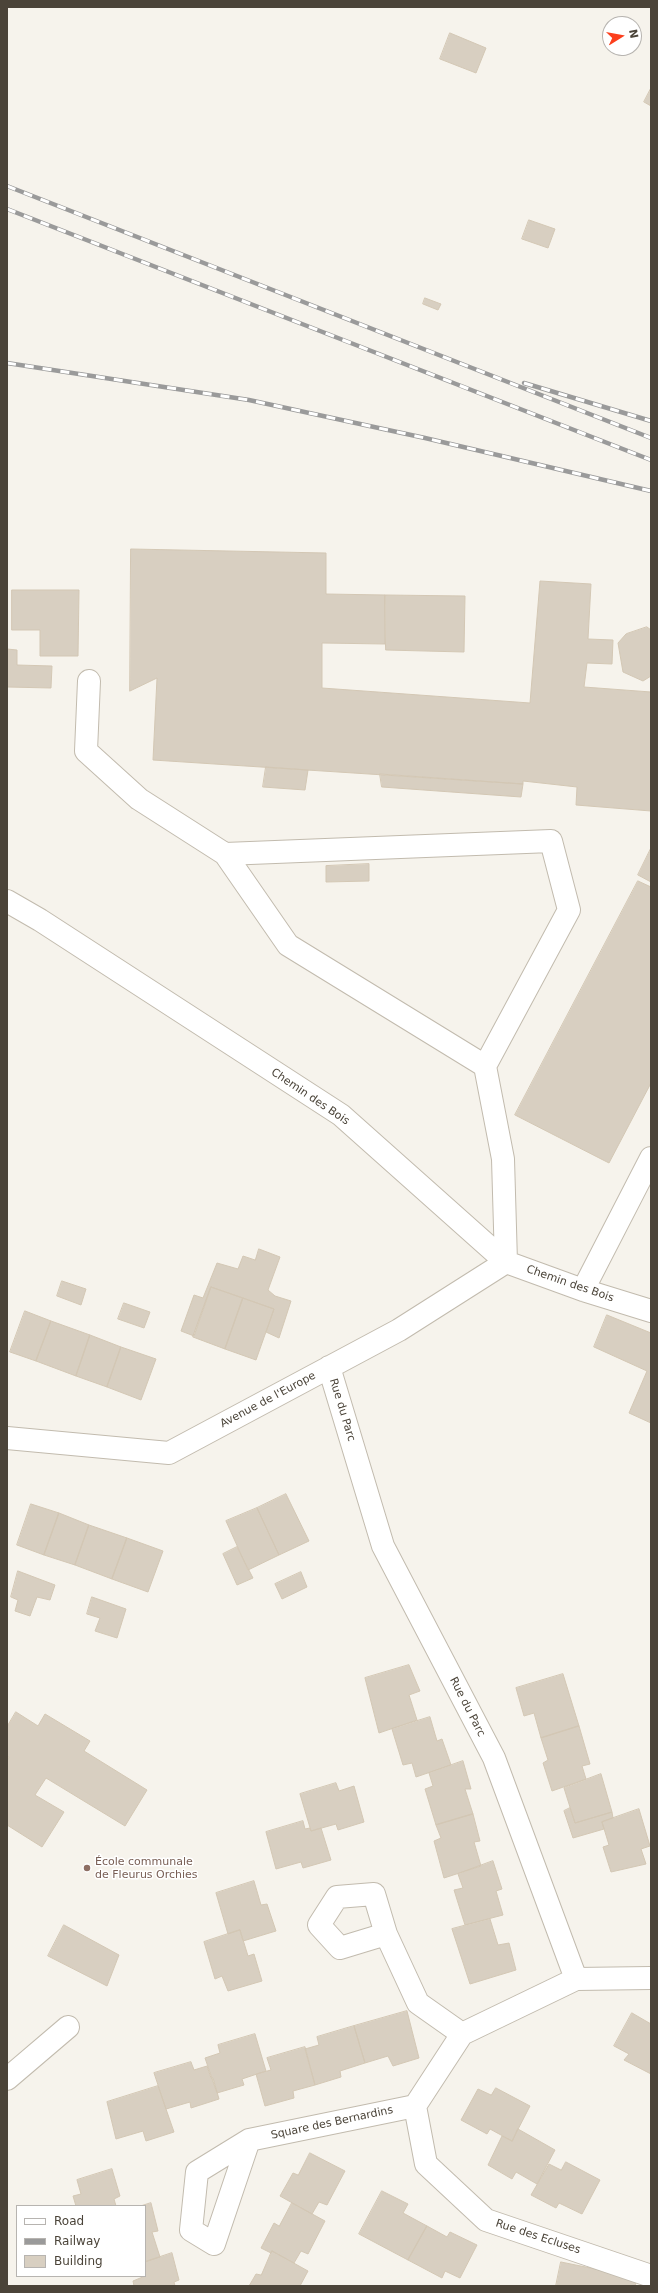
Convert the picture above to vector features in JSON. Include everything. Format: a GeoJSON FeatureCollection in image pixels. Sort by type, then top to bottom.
{"type":"FeatureCollection","features":[{"type":"Feature","properties":{"kind":"street"},"geometry":{"type":"LineString","coordinates":[[89,681],[86,752],[139,799],[225,854],[288,945],[485,1066]]}},
{"type":"Feature","properties":{"kind":"street"},"geometry":{"type":"LineString","coordinates":[[225,854],[551,841],[570,910],[485,1066],[503,1159],[506,1262]]}},
{"type":"Feature","properties":{"kind":"street","name":"Chemin des Bois"},"geometry":{"type":"LineString","coordinates":[[7,901],[47,924],[341,1115],[506,1262],[583,1290],[651,1311]]}},
{"type":"Feature","properties":{"kind":"street"},"geometry":{"type":"LineString","coordinates":[[583,1290],[651,1158]]}},
{"type":"Feature","properties":{"kind":"street","name":"Avenue de l'Europe"},"geometry":{"type":"LineString","coordinates":[[7,1438],[169,1452],[399,1330],[506,1262]]}},
{"type":"Feature","properties":{"kind":"street","name":"Rue du Parc"},"geometry":{"type":"LineString","coordinates":[[330,1367],[384,1546],[494,1758],[576,1979]]}},
{"type":"Feature","properties":{"kind":"street"},"geometry":{"type":"LineString","coordinates":[[386,1934],[418,2003],[462,2034]]}},
{"type":"Feature","properties":{"kind":"street"},"geometry":{"type":"LineString","coordinates":[[415,2106],[462,2034],[576,1979],[651,1978]]}},
{"type":"Feature","properties":{"kind":"street"},"geometry":{"type":"LineString","coordinates":[[7,2079],[68,2027]]}},
{"type":"Feature","properties":{"kind":"street","name":"Square des Bernardins"},"geometry":{"type":"LineString","coordinates":[[249,2140],[415,2106]]}},
{"type":"Feature","properties":{"kind":"street","name":"Rue des Ecluses"},"geometry":{"type":"LineString","coordinates":[[415,2106],[426,2164],[486,2220],[651,2276]]}},
{"type":"Feature","properties":{"kind":"building"},"geometry":{"type":"Polygon","coordinates":[[[450,33],[486,48],[476,73],[440,59],[450,33]]]}},
{"type":"Feature","properties":{"kind":"building"},"geometry":{"type":"Polygon","coordinates":[[[651,88],[651,106],[644,102],[651,88]]]}},
{"type":"Feature","properties":{"kind":"building"},"geometry":{"type":"Polygon","coordinates":[[[529,220],[555,229],[548,248],[522,239],[529,220]]]}},
{"type":"Feature","properties":{"kind":"building"},"geometry":{"type":"Polygon","coordinates":[[[425,298],[441,304],[438,310],[423,304],[425,298]]]}},
{"type":"Feature","properties":{"kind":"building"},"geometry":{"type":"Polygon","coordinates":[[[131,549],[326,553],[326,594],[385,595],[385,644],[322,643],[322,688],[530,703],[540,581],[591,584],[588,639],[613,640],[612,664],[587,663],[584,687],[651,692],[651,811],[576,805],[577,787],[523,781],[523,784],[153,760],[157,678],[130,691],[131,549]]]}},
{"type":"Feature","properties":{"kind":"building"},"geometry":{"type":"Polygon","coordinates":[[[12,590],[79,590],[78,656],[40,656],[40,630],[12,630],[12,590]]]}},
{"type":"Feature","properties":{"kind":"building"},"geometry":{"type":"Polygon","coordinates":[[[385,595],[465,596],[464,652],[386,650],[385,595]]]}},
{"type":"Feature","properties":{"kind":"building"},"geometry":{"type":"Polygon","coordinates":[[[647,627],[651,630],[651,676],[643,681],[623,672],[618,643],[626,634],[647,627]]]}},
{"type":"Feature","properties":{"kind":"building"},"geometry":{"type":"Polygon","coordinates":[[[7,649],[17,650],[17,665],[52,666],[51,688],[7,687],[7,649]]]}},
{"type":"Feature","properties":{"kind":"building"},"geometry":{"type":"Polygon","coordinates":[[[266,767],[308,770],[305,790],[263,787],[266,767]]]}},
{"type":"Feature","properties":{"kind":"building"},"geometry":{"type":"Polygon","coordinates":[[[380,774],[523,784],[521,797],[382,787],[380,774]]]}},
{"type":"Feature","properties":{"kind":"building"},"geometry":{"type":"Polygon","coordinates":[[[651,848],[651,882],[638,875],[651,848]]]}},
{"type":"Feature","properties":{"kind":"building"},"geometry":{"type":"Polygon","coordinates":[[[369,864],[369,881],[326,882],[326,866],[369,864]]]}},
{"type":"Feature","properties":{"kind":"building"},"geometry":{"type":"Polygon","coordinates":[[[638,881],[651,887],[651,1083],[609,1163],[515,1115],[638,881]]]}},
{"type":"Feature","properties":{"kind":"building"},"geometry":{"type":"Polygon","coordinates":[[[259,1249],[280,1257],[268,1290],[275,1296],[291,1301],[279,1338],[266,1332],[274,1309],[211,1287],[194,1336],[181,1331],[194,1295],[203,1298],[217,1263],[238,1269],[243,1256],[255,1260],[259,1249]]]}},
{"type":"Feature","properties":{"kind":"building"},"geometry":{"type":"Polygon","coordinates":[[[62,1281],[86,1289],[81,1305],[57,1296],[62,1281]]]}},
{"type":"Feature","properties":{"kind":"building"},"geometry":{"type":"Polygon","coordinates":[[[211,1287],[243,1298],[225,1349],[193,1337],[211,1287]]]}},
{"type":"Feature","properties":{"kind":"building"},"geometry":{"type":"Polygon","coordinates":[[[243,1298],[274,1309],[256,1360],[225,1349],[243,1298]]]}},
{"type":"Feature","properties":{"kind":"building"},"geometry":{"type":"Polygon","coordinates":[[[124,1303],[150,1312],[144,1328],[118,1319],[124,1303]]]}},
{"type":"Feature","properties":{"kind":"building"},"geometry":{"type":"Polygon","coordinates":[[[25,1311],[51,1321],[36,1361],[10,1352],[25,1311]]]}},
{"type":"Feature","properties":{"kind":"building"},"geometry":{"type":"Polygon","coordinates":[[[607,1315],[651,1333],[651,1423],[629,1413],[647,1371],[594,1347],[607,1315]]]}},
{"type":"Feature","properties":{"kind":"building"},"geometry":{"type":"Polygon","coordinates":[[[51,1321],[90,1335],[76,1376],[36,1361],[51,1321]]]}},
{"type":"Feature","properties":{"kind":"building"},"geometry":{"type":"Polygon","coordinates":[[[90,1335],[121,1347],[107,1387],[76,1376],[90,1335]]]}},
{"type":"Feature","properties":{"kind":"building"},"geometry":{"type":"Polygon","coordinates":[[[121,1347],[156,1359],[141,1400],[107,1387],[121,1347]]]}},
{"type":"Feature","properties":{"kind":"building"},"geometry":{"type":"Polygon","coordinates":[[[286,1494],[309,1541],[279,1555],[257,1508],[286,1494]]]}},
{"type":"Feature","properties":{"kind":"building"},"geometry":{"type":"Polygon","coordinates":[[[31,1504],[59,1513],[44,1555],[17,1545],[31,1504]]]}},
{"type":"Feature","properties":{"kind":"building"},"geometry":{"type":"Polygon","coordinates":[[[257,1508],[279,1555],[248,1570],[226,1521],[257,1508]]]}},
{"type":"Feature","properties":{"kind":"building"},"geometry":{"type":"Polygon","coordinates":[[[59,1513],[89,1525],[75,1565],[44,1555],[59,1513]]]}},
{"type":"Feature","properties":{"kind":"building"},"geometry":{"type":"Polygon","coordinates":[[[89,1525],[127,1538],[112,1579],[75,1565],[89,1525]]]}},
{"type":"Feature","properties":{"kind":"building"},"geometry":{"type":"Polygon","coordinates":[[[127,1538],[163,1551],[148,1592],[112,1579],[127,1538]]]}},
{"type":"Feature","properties":{"kind":"building"},"geometry":{"type":"Polygon","coordinates":[[[237,1547],[253,1578],[237,1585],[223,1554],[237,1547]]]}},
{"type":"Feature","properties":{"kind":"building"},"geometry":{"type":"Polygon","coordinates":[[[18,1571],[55,1585],[50,1600],[37,1597],[30,1616],[15,1611],[18,1600],[11,1597],[18,1571]]]}},
{"type":"Feature","properties":{"kind":"building"},"geometry":{"type":"Polygon","coordinates":[[[301,1572],[307,1587],[282,1599],[275,1584],[301,1572]]]}},
{"type":"Feature","properties":{"kind":"building"},"geometry":{"type":"Polygon","coordinates":[[[92,1597],[126,1609],[117,1638],[95,1631],[100,1618],[87,1614],[92,1597]]]}},
{"type":"Feature","properties":{"kind":"building"},"geometry":{"type":"Polygon","coordinates":[[[409,1665],[420,1691],[409,1695],[417,1720],[379,1733],[365,1678],[409,1665]]]}},
{"type":"Feature","properties":{"kind":"building"},"geometry":{"type":"Polygon","coordinates":[[[563,1674],[579,1726],[541,1738],[534,1713],[524,1716],[516,1688],[563,1674]]]}},
{"type":"Feature","properties":{"kind":"building"},"geometry":{"type":"Polygon","coordinates":[[[16,1712],[38,1726],[45,1714],[90,1741],[84,1751],[147,1790],[125,1826],[46,1778],[35,1795],[64,1812],[42,1847],[7,1825],[7,1761],[9,1757],[7,1756],[7,1727],[16,1712]]]}},
{"type":"Feature","properties":{"kind":"building"},"geometry":{"type":"Polygon","coordinates":[[[430,1717],[437,1741],[442,1739],[451,1765],[416,1777],[412,1763],[403,1765],[392,1729],[430,1717]]]}},
{"type":"Feature","properties":{"kind":"building"},"geometry":{"type":"Polygon","coordinates":[[[579,1726],[590,1764],[582,1766],[586,1779],[552,1791],[543,1763],[548,1760],[541,1738],[579,1726]]]}},
{"type":"Feature","properties":{"kind":"building"},"geometry":{"type":"Polygon","coordinates":[[[463,1761],[471,1789],[465,1789],[473,1814],[436,1825],[425,1789],[433,1786],[429,1773],[463,1761]]]}},
{"type":"Feature","properties":{"kind":"building"},"geometry":{"type":"Polygon","coordinates":[[[601,1774],[612,1812],[575,1823],[564,1788],[601,1774]]]}},
{"type":"Feature","properties":{"kind":"building"},"geometry":{"type":"Polygon","coordinates":[[[336,1783],[339,1791],[354,1786],[364,1822],[338,1830],[336,1824],[311,1831],[300,1794],[336,1783]]]}},
{"type":"Feature","properties":{"kind":"building"},"geometry":{"type":"Polygon","coordinates":[[[570,1808],[575,1823],[612,1812],[613,1818],[602,1822],[604,1829],[573,1838],[564,1811],[570,1808]]]}},
{"type":"Feature","properties":{"kind":"building"},"geometry":{"type":"Polygon","coordinates":[[[639,1809],[650,1846],[641,1849],[646,1864],[611,1872],[603,1847],[609,1845],[602,1822],[639,1809]]]}},
{"type":"Feature","properties":{"kind":"building"},"geometry":{"type":"Polygon","coordinates":[[[473,1814],[480,1841],[474,1842],[481,1866],[444,1878],[434,1841],[441,1838],[436,1825],[473,1814]]]}},
{"type":"Feature","properties":{"kind":"building"},"geometry":{"type":"Polygon","coordinates":[[[303,1821],[305,1829],[310,1828],[311,1831],[321,1828],[331,1860],[303,1868],[301,1862],[276,1869],[266,1832],[303,1821]]]}},
{"type":"Feature","properties":{"kind":"building"},"geometry":{"type":"Polygon","coordinates":[[[493,1861],[502,1889],[496,1891],[503,1915],[465,1925],[454,1890],[463,1888],[458,1874],[493,1861]]]}},
{"type":"Feature","properties":{"kind":"building"},"geometry":{"type":"Polygon","coordinates":[[[254,1881],[261,1905],[267,1904],[276,1931],[243,1941],[240,1930],[228,1934],[216,1893],[254,1881]]]}},
{"type":"Feature","properties":{"kind":"building"},"geometry":{"type":"Polygon","coordinates":[[[490,1919],[498,1945],[509,1943],[516,1970],[470,1984],[452,1929],[490,1919]]]}},
{"type":"Feature","properties":{"kind":"building"},"geometry":{"type":"Polygon","coordinates":[[[64,1925],[119,1955],[107,1986],[48,1956],[64,1925]]]}},
{"type":"Feature","properties":{"kind":"building"},"geometry":{"type":"Polygon","coordinates":[[[240,1930],[248,1956],[254,1954],[262,1981],[228,1991],[222,1976],[215,1979],[204,1942],[240,1930]]]}},
{"type":"Feature","properties":{"kind":"building"},"geometry":{"type":"Polygon","coordinates":[[[407,2011],[419,2058],[393,2066],[388,2056],[365,2063],[354,2026],[407,2011]]]}},
{"type":"Feature","properties":{"kind":"building"},"geometry":{"type":"Polygon","coordinates":[[[632,2013],[651,2024],[651,2074],[624,2060],[629,2054],[614,2046],[632,2013]]]}},
{"type":"Feature","properties":{"kind":"building"},"geometry":{"type":"Polygon","coordinates":[[[354,2026],[365,2063],[340,2071],[341,2077],[315,2085],[305,2049],[319,2045],[317,2037],[354,2026]]]}},
{"type":"Feature","properties":{"kind":"building"},"geometry":{"type":"Polygon","coordinates":[[[255,2034],[266,2071],[242,2079],[244,2085],[217,2093],[205,2058],[220,2053],[218,2045],[255,2034]]]}},
{"type":"Feature","properties":{"kind":"building"},"geometry":{"type":"Polygon","coordinates":[[[305,2047],[315,2085],[293,2091],[294,2098],[265,2106],[256,2074],[271,2070],[267,2058],[305,2047]]]}},
{"type":"Feature","properties":{"kind":"building"},"geometry":{"type":"Polygon","coordinates":[[[191,2062],[194,2070],[207,2066],[211,2078],[213,2078],[219,2099],[191,2108],[190,2102],[166,2109],[154,2073],[191,2062]]]}},
{"type":"Feature","properties":{"kind":"building"},"geometry":{"type":"Polygon","coordinates":[[[158,2086],[174,2132],[146,2141],[143,2131],[116,2139],[107,2102],[158,2086]]]}},
{"type":"Feature","properties":{"kind":"building"},"geometry":{"type":"Polygon","coordinates":[[[496,2088],[530,2106],[512,2141],[490,2129],[487,2134],[461,2120],[478,2089],[491,2095],[496,2088]]]}},
{"type":"Feature","properties":{"kind":"building"},"geometry":{"type":"Polygon","coordinates":[[[518,2129],[555,2150],[537,2184],[516,2172],[512,2179],[488,2165],[502,2136],[512,2141],[518,2129]]]}},
{"type":"Feature","properties":{"kind":"building"},"geometry":{"type":"Polygon","coordinates":[[[310,2153],[345,2171],[327,2205],[319,2202],[312,2214],[280,2196],[293,2173],[298,2175],[310,2153]]]}},
{"type":"Feature","properties":{"kind":"building"},"geometry":{"type":"Polygon","coordinates":[[[566,2162],[600,2180],[582,2214],[559,2203],[556,2208],[531,2195],[549,2164],[561,2170],[566,2162]]]}},
{"type":"Feature","properties":{"kind":"building"},"geometry":{"type":"Polygon","coordinates":[[[112,2169],[120,2196],[114,2199],[116,2205],[76,2205],[73,2196],[81,2194],[77,2180],[112,2169]]]}},
{"type":"Feature","properties":{"kind":"building"},"geometry":{"type":"Polygon","coordinates":[[[382,2191],[408,2204],[403,2213],[427,2226],[408,2260],[359,2234],[382,2191]]]}},
{"type":"Feature","properties":{"kind":"building"},"geometry":{"type":"Polygon","coordinates":[[[151,2203],[158,2231],[152,2232],[160,2257],[146,2262],[146,2205],[144,2205],[151,2203]]]}},
{"type":"Feature","properties":{"kind":"building"},"geometry":{"type":"Polygon","coordinates":[[[292,2203],[325,2221],[308,2254],[301,2251],[294,2263],[272,2251],[271,2253],[261,2248],[274,2223],[279,2226],[292,2203]]]}},
{"type":"Feature","properties":{"kind":"building"},"geometry":{"type":"Polygon","coordinates":[[[427,2226],[447,2237],[450,2232],[477,2245],[460,2278],[445,2271],[442,2278],[408,2260],[427,2226]]]}},
{"type":"Feature","properties":{"kind":"building"},"geometry":{"type":"Polygon","coordinates":[[[272,2251],[308,2271],[300,2286],[249,2286],[256,2274],[261,2275],[272,2251]]]}},
{"type":"Feature","properties":{"kind":"building"},"geometry":{"type":"Polygon","coordinates":[[[172,2253],[179,2280],[174,2282],[175,2286],[134,2286],[133,2281],[146,2277],[146,2262],[172,2253]]]}},
{"type":"Feature","properties":{"kind":"building"},"geometry":{"type":"Polygon","coordinates":[[[561,2262],[600,2270],[636,2282],[635,2286],[556,2286],[561,2262]]]}},
{"type":"Feature","properties":{"kind":"railway"},"geometry":{"type":"LineString","coordinates":[[7,186],[651,438]]}},
{"type":"Feature","properties":{"kind":"railway"},"geometry":{"type":"LineString","coordinates":[[7,209],[651,460]]}},
{"type":"Feature","properties":{"kind":"railway"},"geometry":{"type":"LineString","coordinates":[[7,363],[249,400],[425,438],[651,491]]}},
{"type":"Feature","properties":{"kind":"railway"},"geometry":{"type":"LineString","coordinates":[[524,383],[651,421]]}},
{"type":"Feature","properties":{"kind":"place","name":"École communale de Fleurus Orchies"},"geometry":{"type":"Point","coordinates":[87,1868]}}]}
